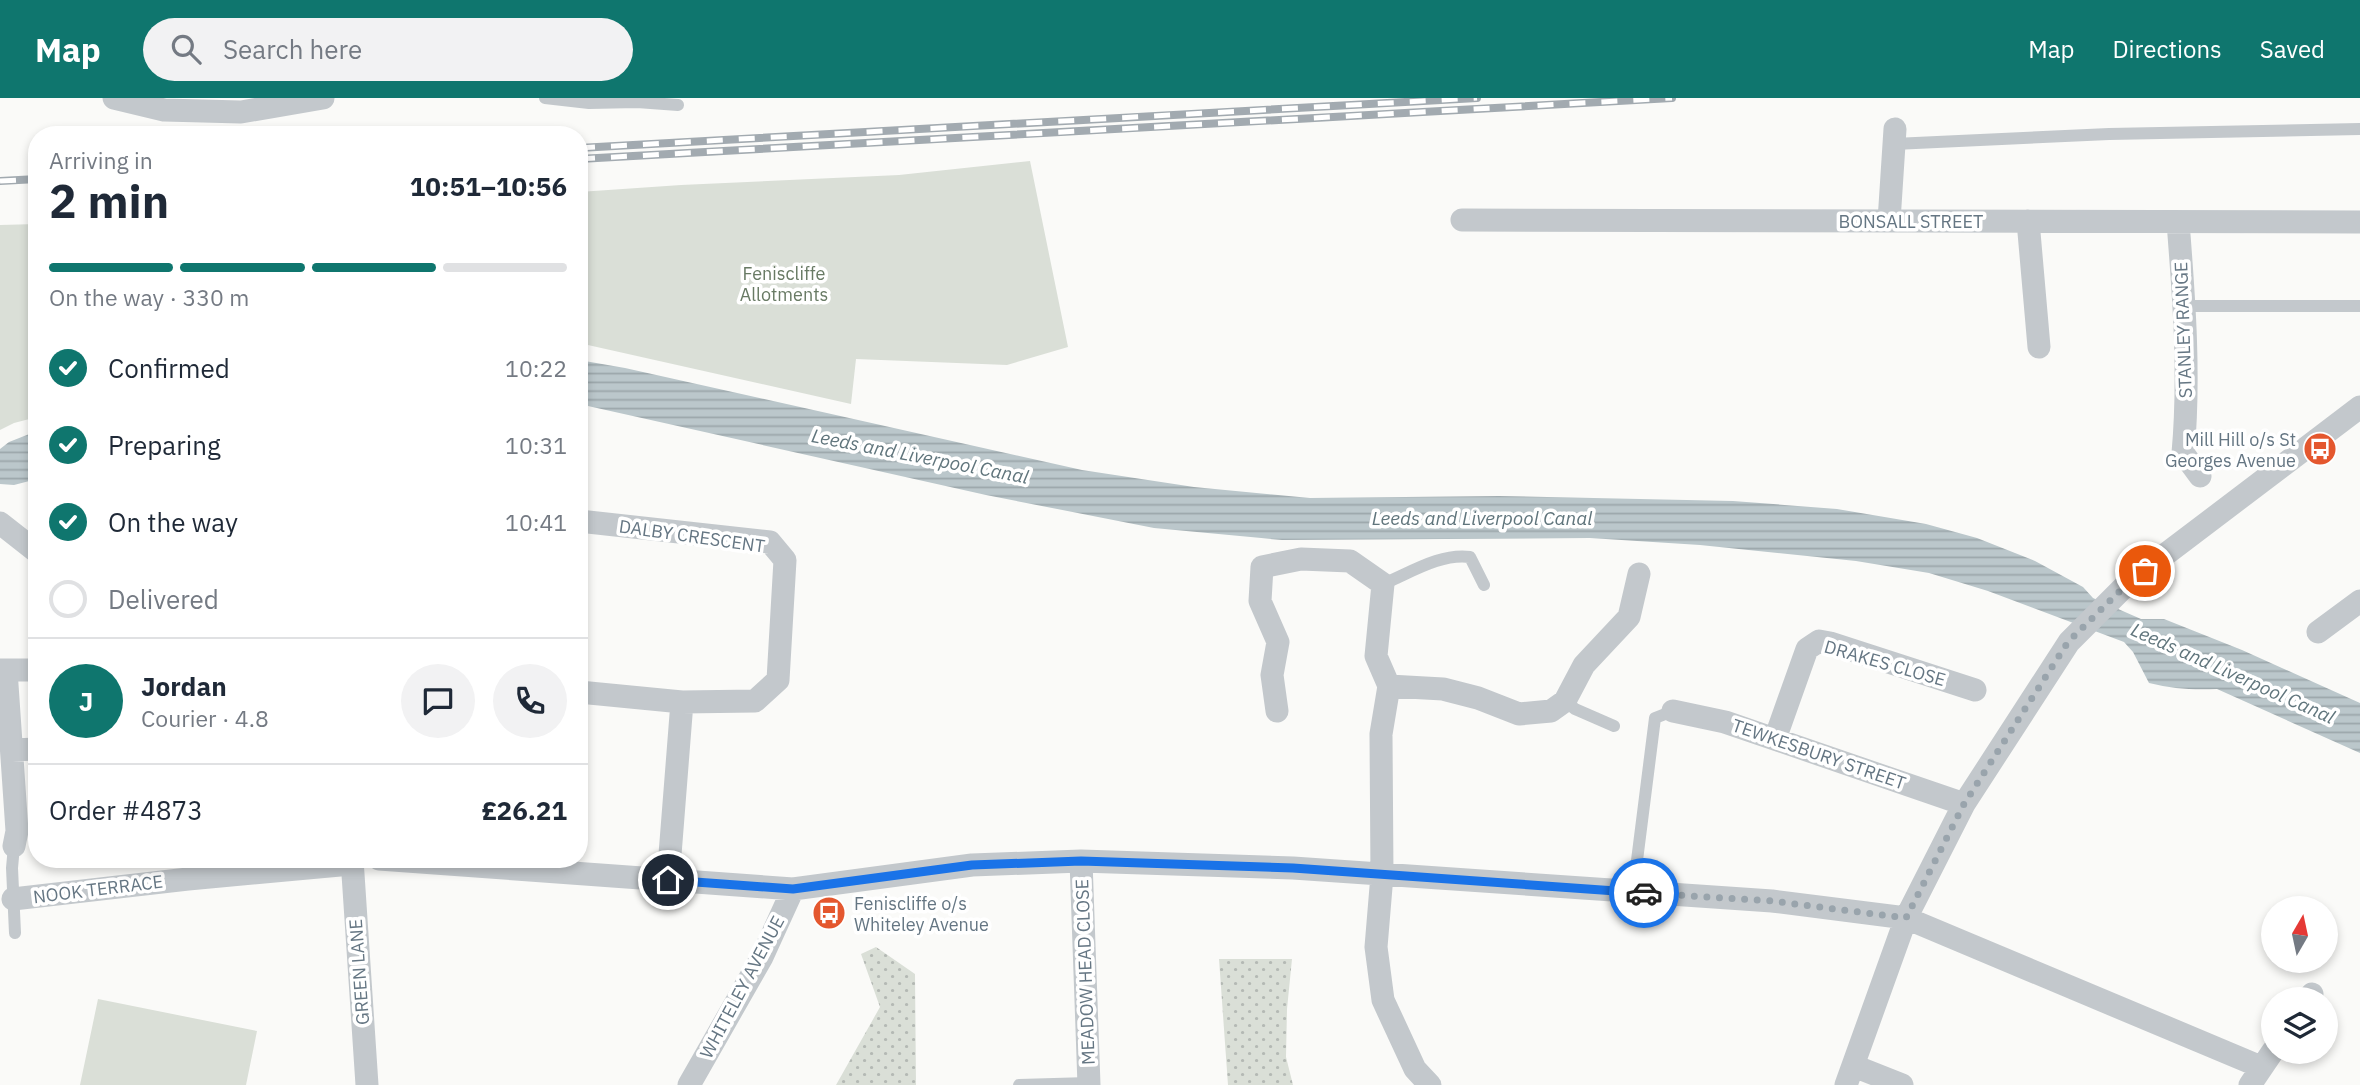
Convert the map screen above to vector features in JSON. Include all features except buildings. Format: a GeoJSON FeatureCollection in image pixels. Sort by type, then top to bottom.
{"type":"FeatureCollection","features":[{"type":"Feature","properties":{"kind":"street"},"geometry":{"type":"LineString","coordinates":[[114,98],[164,110],[241,111],[323,98]]}},
{"type":"Feature","properties":{"kind":"street"},"geometry":{"type":"LineString","coordinates":[[1889,221],[1895,136]]}},
{"type":"Feature","properties":{"kind":"street","name":"BONSALL STREET"},"geometry":{"type":"LineString","coordinates":[[1462,220],[2360,222]]}},
{"type":"Feature","properties":{"kind":"street"},"geometry":{"type":"LineString","coordinates":[[2028,222],[2039,346]]}},
{"type":"Feature","properties":{"kind":"street","name":"STANLEY RANGE"},"geometry":{"type":"LineString","coordinates":[[2178,222],[2184,306],[2183,453],[2200,476]]}},
{"type":"Feature","properties":{"kind":"street"},"geometry":{"type":"LineString","coordinates":[[1902,1085],[1850,1075],[1906,918],[1964,804],[2068,642],[2129,582],[2359,409]]}},
{"type":"Feature","properties":{"kind":"street","name":"DALBY CRESCENT"},"geometry":{"type":"LineString","coordinates":[[588,522],[770,542],[785,560],[778,680],[755,701],[682,702],[588,693]]}},
{"type":"Feature","properties":{"kind":"street"},"geometry":{"type":"LineString","coordinates":[[0,523],[28,545]]}},
{"type":"Feature","properties":{"kind":"street"},"geometry":{"type":"LineString","coordinates":[[1277,711],[1272,676],[1278,642],[1260,601],[1262,567],[1301,559],[1350,561],[1383,584],[1376,656],[1389,686],[1381,734],[1382,875],[1376,947],[1383,1000],[1415,1069],[1430,1085]]}},
{"type":"Feature","properties":{"kind":"street"},"geometry":{"type":"LineString","coordinates":[[1389,686],[1443,689],[1478,698],[1519,714],[1552,711],[1565,701],[1584,665],[1629,617],[1639,574]]}},
{"type":"Feature","properties":{"kind":"street"},"geometry":{"type":"LineString","coordinates":[[2318,632],[2360,601]]}},
{"type":"Feature","properties":{"kind":"street","name":"DRAKES CLOSE"},"geometry":{"type":"LineString","coordinates":[[1775,739],[1807,649],[1819,641],[1975,690]]}},
{"type":"Feature","properties":{"kind":"street"},"geometry":{"type":"LineString","coordinates":[[14,846],[17,831],[12,750],[3,670],[28,670]]}},
{"type":"Feature","properties":{"kind":"street"},"geometry":{"type":"LineString","coordinates":[[668,880],[682,702]]}},
{"type":"Feature","properties":{"kind":"street","name":"TEWKESBURY STREET"},"geometry":{"type":"LineString","coordinates":[[1673,711],[1725,722],[1964,804]]}},
{"type":"Feature","properties":{"kind":"street"},"geometry":{"type":"LineString","coordinates":[[12,750],[28,749]]}},
{"type":"Feature","properties":{"kind":"street"},"geometry":{"type":"LineString","coordinates":[[503,868],[793,889],[972,865],[1081,861],[1293,868],[1772,901],[1906,918],[2262,1068]]}},
{"type":"Feature","properties":{"kind":"street","name":"MEADOW HEAD CLOSE"},"geometry":{"type":"LineString","coordinates":[[1081,861],[1089,1084]]}},
{"type":"Feature","properties":{"kind":"street","name":"NOOK TERRACE"},"geometry":{"type":"LineString","coordinates":[[13,899],[297,868]]}},
{"type":"Feature","properties":{"kind":"street","name":"GREEN LANE"},"geometry":{"type":"LineString","coordinates":[[351,868],[367,1085]]}},
{"type":"Feature","properties":{"kind":"street","name":"WHITELEY AVENUE"},"geometry":{"type":"LineString","coordinates":[[689,1085],[762,957],[793,889]]}},
{"type":"Feature","properties":{"kind":"lane"},"geometry":{"type":"LineString","coordinates":[[545,98],[589,103],[678,105]]}},
{"type":"Feature","properties":{"kind":"lane"},"geometry":{"type":"LineString","coordinates":[[1895,136],[2360,129]]}},
{"type":"Feature","properties":{"kind":"lane"},"geometry":{"type":"LineString","coordinates":[[2184,306],[2360,306]]}},
{"type":"Feature","properties":{"kind":"lane"},"geometry":{"type":"LineString","coordinates":[[1383,584],[1444,558],[1461,555],[1470,557],[1484,584]]}},
{"type":"Feature","properties":{"kind":"lane"},"geometry":{"type":"LineString","coordinates":[[1565,701],[1575,709],[1614,726]]}},
{"type":"Feature","properties":{"kind":"lane"},"geometry":{"type":"LineString","coordinates":[[1633,892],[1655,718],[1673,711]]}},
{"type":"Feature","properties":{"kind":"lane"},"geometry":{"type":"LineString","coordinates":[[14,846],[15,933]]}},
{"type":"Feature","properties":{"kind":"lane","name":"MEADOW HEAD CLOSE"},"geometry":{"type":"LineString","coordinates":[[1019,1085],[1089,1084]]}},
{"type":"Feature","properties":{"kind":"green space","name":"Feniscliffe Allotments"},"geometry":{"type":"Polygon","coordinates":[[[1030,161],[1068,347],[1007,365],[856,359],[851,404],[588,345],[588,191],[899,175],[1030,161]]]}},
{"type":"Feature","properties":{"kind":"green space"},"geometry":{"type":"Polygon","coordinates":[[[28,224],[28,419],[0,430],[0,225],[28,224]]]}},
{"type":"Feature","properties":{"kind":"green space"},"geometry":{"type":"Polygon","coordinates":[[[876,947],[915,974],[916,1085],[836,1085],[880,1007],[861,954],[876,947]]]}},
{"type":"Feature","properties":{"kind":"green space"},"geometry":{"type":"Polygon","coordinates":[[[1219,959],[1292,959],[1286,1057],[1293,1085],[1228,1085],[1219,959]]]}},
{"type":"Feature","properties":{"kind":"green space"},"geometry":{"type":"Polygon","coordinates":[[[98,999],[257,1031],[246,1085],[80,1085],[98,999]]]}},
{"type":"Feature","properties":{"kind":"water","name":"Leeds and Liverpool Canal"},"geometry":{"type":"Polygon","coordinates":[[[588,362],[1082,470],[1194,487],[1310,498],[1499,496],[1733,501],[1837,509],[1926,524],[1977,538],[2035,561],[2083,587],[2093,598],[2141,619],[2164,619],[2242,650],[2360,703],[2360,753],[2217,689],[2183,689],[2149,683],[2133,652],[2124,642],[1988,591],[1929,573],[1856,561],[1700,545],[1590,538],[1282,540],[1154,528],[986,495],[588,406],[588,362]]]}},
{"type":"Feature","properties":{"kind":"water"},"geometry":{"type":"Polygon","coordinates":[[[28,435],[28,481],[14,485],[0,484],[0,449],[28,435]]]}},
{"type":"Feature","properties":{"kind":"railway"},"geometry":{"type":"LineString","coordinates":[[588,147],[1477,98]]}},
{"type":"Feature","properties":{"kind":"railway"},"geometry":{"type":"LineString","coordinates":[[588,158],[1672,98]]}},
{"type":"Feature","properties":{"kind":"railway"},"geometry":{"type":"LineString","coordinates":[[0,181],[28,179]]}},
{"type":"Feature","properties":{"kind":"way so far"},"geometry":{"type":"LineString","coordinates":[[1644,893],[1772,901],[1906,918],[1964,804],[2068,642],[2129,582],[2145,571]]}},
{"type":"Feature","properties":{"kind":"place","name":"Mill Hill o/s St Georges Avenue"},"geometry":{"type":"Point","coordinates":[2320,449]}},
{"type":"Feature","properties":{"kind":"place","name":"Feniscliffe o/s Whiteley Avenue"},"geometry":{"type":"Point","coordinates":[829,913]}},
{"type":"Feature","properties":{"kind":"route"},"geometry":{"type":"LineString","coordinates":[[668,880],[793,889],[972,865],[1081,861],[1293,868],[1644,893]]}}]}
